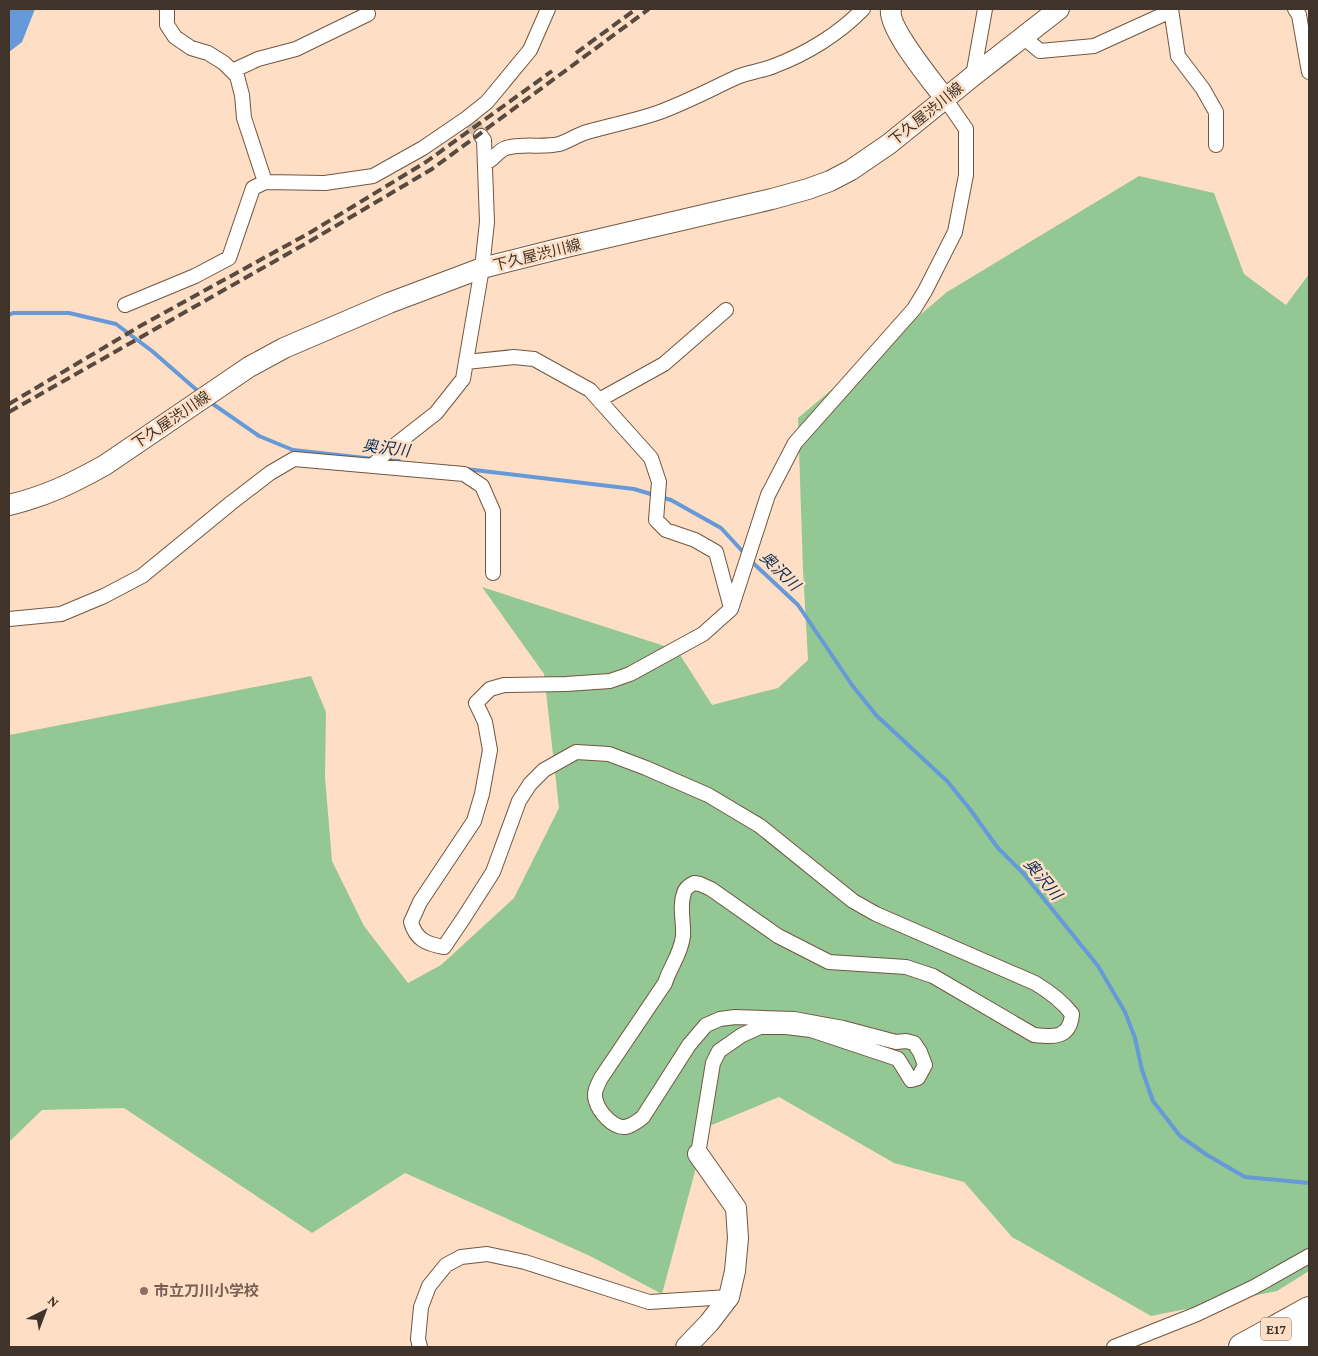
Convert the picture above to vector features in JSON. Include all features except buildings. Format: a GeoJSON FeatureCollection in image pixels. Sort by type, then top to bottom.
{"type":"FeatureCollection","features":[{"type":"Feature","properties":{"kind":"highway","name":"E17"},"geometry":{"type":"LineString","coordinates":[[1242,1347],[1309,1310]]}},
{"type":"Feature","properties":{"kind":"highway","name":"E17"},"geometry":{"type":"LineString","coordinates":[[1284,1347],[1309,1333]]}},
{"type":"Feature","properties":{"kind":"main road"},"geometry":{"type":"LineString","coordinates":[[891,9],[890,15],[896,30],[946,100]]}},
{"type":"Feature","properties":{"kind":"main road","name":"下久屋渋川線"},"geometry":{"type":"LineString","coordinates":[[9,505],[38,498],[62,489],[104,465],[249,368],[284,348],[389,302],[482,268],[772,199],[830,181],[852,170],[889,144],[1059,9]]}},
{"type":"Feature","properties":{"kind":"main road"},"geometry":{"type":"LineString","coordinates":[[686,1347],[709,1323],[729,1297],[735,1271],[738,1244],[736,1208],[698,1154]]}},
{"type":"Feature","properties":{"kind":"street"},"geometry":{"type":"LineString","coordinates":[[168,9],[166,11],[167,25],[175,37],[191,48],[208,53],[224,63],[237,76],[244,118],[265,182]]}},
{"type":"Feature","properties":{"kind":"street"},"geometry":{"type":"LineString","coordinates":[[125,305],[194,276],[229,258],[253,188],[265,182],[325,183],[373,176],[469,120],[487,102],[530,50],[548,9]]}},
{"type":"Feature","properties":{"kind":"street"},"geometry":{"type":"LineString","coordinates":[[485,163],[489,162],[498,152],[505,148],[549,146],[582,134],[627,123],[703,94],[738,77],[787,61],[817,45],[842,28],[863,9]]}},
{"type":"Feature","properties":{"kind":"street"},"geometry":{"type":"LineString","coordinates":[[973,76],[985,9]]}},
{"type":"Feature","properties":{"kind":"street"},"geometry":{"type":"LineString","coordinates":[[1295,9],[1299,15],[1309,72]]}},
{"type":"Feature","properties":{"kind":"street"},"geometry":{"type":"LineString","coordinates":[[1023,37],[1040,51],[1094,46],[1171,10],[1178,56],[1204,89],[1216,112],[1216,145]]}},
{"type":"Feature","properties":{"kind":"street"},"geometry":{"type":"LineString","coordinates":[[232,71],[258,59],[296,48],[368,14]]}},
{"type":"Feature","properties":{"kind":"street"},"geometry":{"type":"LineString","coordinates":[[698,1154],[713,1064],[719,1051],[742,1034],[760,1027],[786,1027],[811,1030],[898,1059],[911,1080],[918,1078],[925,1065],[914,1043],[906,1041],[896,1042],[843,1028],[794,1019],[735,1017],[720,1019],[706,1025],[689,1045],[642,1117],[636,1123],[624,1127],[615,1124],[599,1108],[596,1102],[595,1091],[601,1078],[665,983],[677,958],[683,937],[683,896],[689,886],[694,883],[711,889],[778,936],[829,962],[906,967],[932,976],[1034,1034],[1058,1036],[1067,1031],[1071,1023],[1072,1014],[1053,993],[1035,983],[876,914],[853,901],[760,826],[708,795],[609,754],[576,752],[544,770],[530,784],[520,801],[493,872],[444,947],[428,944],[413,930],[411,922],[420,902],[474,821],[482,794],[490,750],[485,722],[476,703],[490,689],[504,685],[610,681],[630,674],[703,634],[731,609],[768,495],[795,443],[914,309],[955,232],[966,175],[966,129],[946,100]]}},
{"type":"Feature","properties":{"kind":"street"},"geometry":{"type":"LineString","coordinates":[[373,465],[441,408],[463,379],[482,268],[487,222],[484,140],[481,136]]}},
{"type":"Feature","properties":{"kind":"street"},"geometry":{"type":"LineString","coordinates":[[599,400],[664,364],[726,310]]}},
{"type":"Feature","properties":{"kind":"street"},"geometry":{"type":"LineString","coordinates":[[466,362],[514,357],[534,358],[590,390],[651,458],[659,482],[656,520],[666,530],[695,540],[716,552],[731,609]]}},
{"type":"Feature","properties":{"kind":"street"},"geometry":{"type":"LineString","coordinates":[[9,619],[61,614],[104,596],[142,576],[270,473],[294,459],[464,474],[482,486],[493,511],[493,573]]}},
{"type":"Feature","properties":{"kind":"street"},"geometry":{"type":"LineString","coordinates":[[420,1347],[418,1339],[421,1307],[429,1286],[446,1265],[461,1257],[487,1254],[525,1262],[649,1302],[729,1297]]}},
{"type":"Feature","properties":{"kind":"street"},"geometry":{"type":"LineString","coordinates":[[1114,1347],[1197,1314],[1254,1288],[1309,1256]]}},
{"type":"Feature","properties":{"kind":"green space"},"geometry":{"type":"Polygon","coordinates":[[[1139,176],[1214,193],[1244,274],[1286,305],[1309,274],[1309,1271],[1277,1291],[1151,1316],[1012,1237],[964,1182],[894,1163],[779,1097],[707,1127],[662,1294],[590,1256],[405,1173],[312,1233],[124,1108],[42,1110],[9,1142],[9,735],[311,676],[326,712],[325,777],[332,861],[364,926],[408,983],[441,965],[514,898],[559,808],[544,674],[482,587],[677,650],[712,705],[778,688],[808,660],[798,418],[947,292],[1139,176]]]}},
{"type":"Feature","properties":{"kind":"water"},"geometry":{"type":"Polygon","coordinates":[[[9,9],[35,9],[22,42],[9,52],[9,9]]]}},
{"type":"Feature","properties":{"kind":"waterway","name":"奥沢川"},"geometry":{"type":"LineString","coordinates":[[9,315],[13,313],[69,313],[116,324],[152,351],[199,392]]}},
{"type":"Feature","properties":{"kind":"waterway","name":"奥沢川"},"geometry":{"type":"LineString","coordinates":[[210,402],[259,436],[293,450],[374,459]]}},
{"type":"Feature","properties":{"kind":"waterway","name":"奥沢川"},"geometry":{"type":"LineString","coordinates":[[384,460],[399,461]]}},
{"type":"Feature","properties":{"kind":"waterway","name":"奥沢川"},"geometry":{"type":"LineString","coordinates":[[466,469],[634,489],[654,495]]}},
{"type":"Feature","properties":{"kind":"waterway","name":"奥沢川"},"geometry":{"type":"LineString","coordinates":[[661,497],[671,500],[721,528],[745,554]]}},
{"type":"Feature","properties":{"kind":"waterway","name":"奥沢川"},"geometry":{"type":"LineString","coordinates":[[751,561],[798,605],[852,685],[876,715],[947,781],[998,848],[1023,873],[1098,966],[1125,1012],[1135,1038],[1142,1070],[1153,1101],[1180,1136],[1207,1155],[1245,1177],[1309,1183]]}},
{"type":"Feature","properties":{"kind":"tunnel"},"geometry":{"type":"LineString","coordinates":[[471,122],[481,136]]}},
{"type":"Feature","properties":{"kind":"railway"},"geometry":{"type":"LineString","coordinates":[[576,53],[636,9]]}},
{"type":"Feature","properties":{"kind":"railway"},"geometry":{"type":"LineString","coordinates":[[9,412],[312,240],[432,169],[649,9]]}},
{"type":"Feature","properties":{"kind":"railway"},"geometry":{"type":"LineString","coordinates":[[9,404],[142,325],[311,232],[426,162],[552,71]]}},
{"type":"Feature","properties":{"kind":"place","name":"市立刀川小学校"},"geometry":{"type":"Point","coordinates":[144,1291]}}]}
